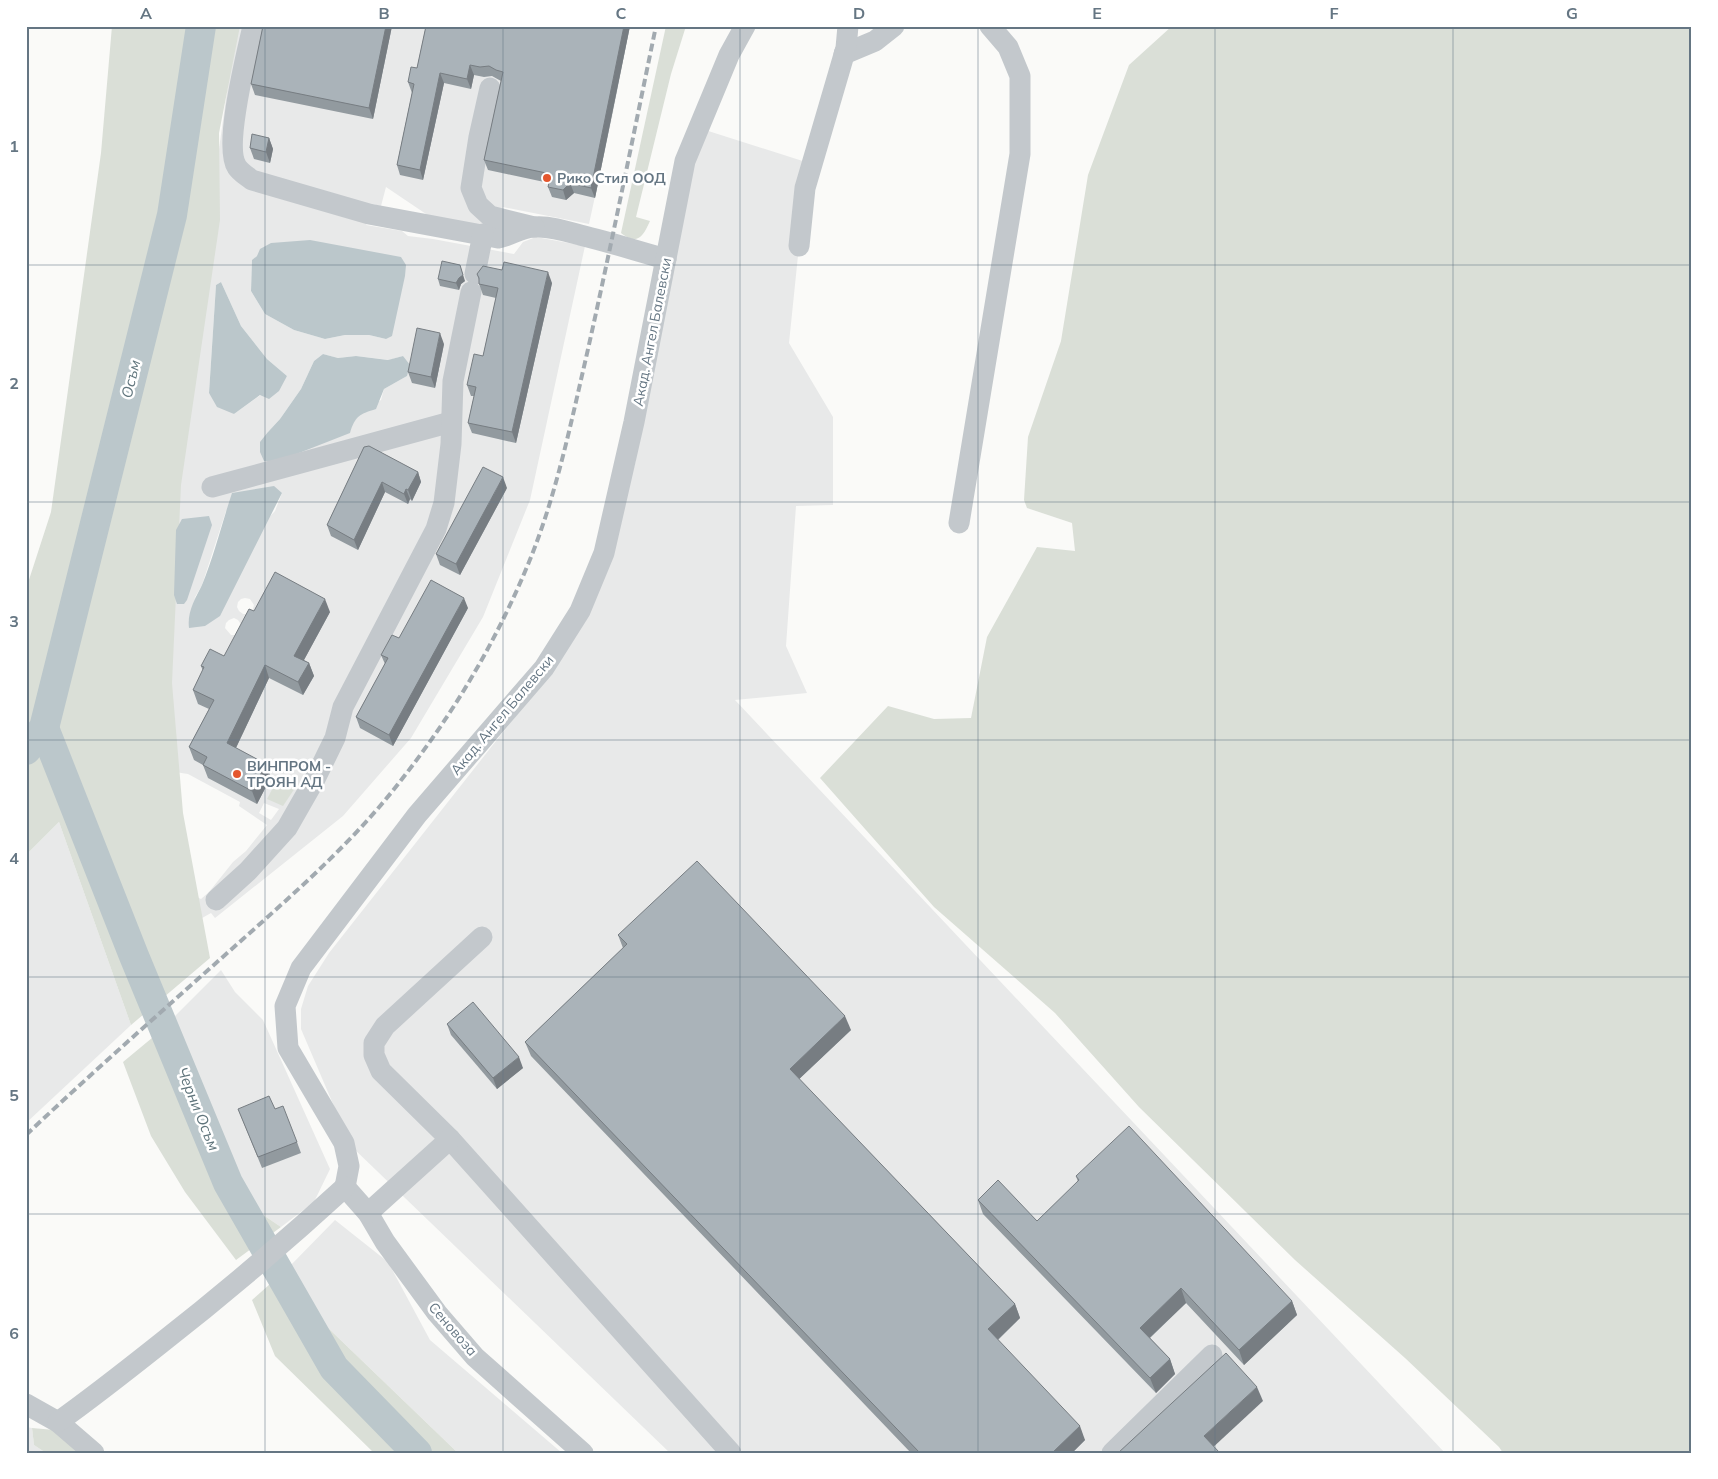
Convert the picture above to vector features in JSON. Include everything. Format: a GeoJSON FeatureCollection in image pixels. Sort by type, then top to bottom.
{"type":"FeatureCollection","features":[{"type":"Feature","properties":{"kind":"street"},"geometry":{"type":"LineString","coordinates":[[253,26],[232,133],[232,152],[236,167],[252,180],[369,214],[498,238],[508,237],[520,230],[534,227]]}},
{"type":"Feature","properties":{"kind":"street","name":"Акад. Ангел Балевски"},"geometry":{"type":"LineString","coordinates":[[345,1187],[349,1166],[344,1143],[288,1048],[285,1006],[301,968],[417,815],[544,668],[580,611],[604,553],[634,422],[685,162],[729,55],[745,26]]}},
{"type":"Feature","properties":{"kind":"street"},"geometry":{"type":"LineString","coordinates":[[799,246],[806,188],[844,54],[848,26]]}},
{"type":"Feature","properties":{"kind":"street"},"geometry":{"type":"LineString","coordinates":[[844,54],[874,41],[894,26]]}},
{"type":"Feature","properties":{"kind":"street"},"geometry":{"type":"LineString","coordinates":[[959,523],[1020,154],[1020,76],[1008,47],[990,26]]}},
{"type":"Feature","properties":{"kind":"street"},"geometry":{"type":"LineString","coordinates":[[490,88],[479,137],[471,188],[478,205],[490,216],[534,227],[569,232],[666,259]]}},
{"type":"Feature","properties":{"kind":"street"},"geometry":{"type":"LineString","coordinates":[[216,900],[248,871],[287,828],[315,779],[335,738],[343,708],[436,529],[444,503],[451,444],[453,381],[483,234]]}},
{"type":"Feature","properties":{"kind":"street"},"geometry":{"type":"LineString","coordinates":[[212,488],[451,422]]}},
{"type":"Feature","properties":{"kind":"street"},"geometry":{"type":"LineString","coordinates":[[482,937],[384,1026],[374,1043],[374,1055],[381,1070],[450,1138],[730,1453]]}},
{"type":"Feature","properties":{"kind":"street"},"geometry":{"type":"LineString","coordinates":[[368,1213],[450,1138]]}},
{"type":"Feature","properties":{"kind":"street"},"geometry":{"type":"LineString","coordinates":[[58,1422],[98,1394],[221,1296],[292,1236],[345,1187]]}},
{"type":"Feature","properties":{"kind":"street","name":"Сеновоза"},"geometry":{"type":"LineString","coordinates":[[345,1187],[368,1213],[385,1242],[437,1313],[475,1357],[583,1453]]}},
{"type":"Feature","properties":{"kind":"street"},"geometry":{"type":"LineString","coordinates":[[1112,1453],[1212,1355]]}},
{"type":"Feature","properties":{"kind":"street"},"geometry":{"type":"LineString","coordinates":[[26,1404],[58,1422],[94,1453]]}},
{"type":"Feature","properties":{"kind":"shaded area"},"geometry":{"type":"Polygon","coordinates":[[[112,26],[240,26],[219,133],[220,220],[181,485],[172,683],[183,813],[210,958],[131,1025],[59,822],[26,855],[26,589],[51,512],[101,153],[112,26]]]}},
{"type":"Feature","properties":{"kind":"shaded area","name":"ВИНПРОМ - ТРОЯН АД"},"geometry":{"type":"Polygon","coordinates":[[[236,26],[630,26],[589,224],[503,207],[498,229],[429,216],[386,187],[381,206],[372,204],[366,225],[402,231],[408,236],[514,254],[523,242],[536,237],[585,246],[530,500],[483,617],[411,738],[343,816],[215,918],[211,913],[195,922],[166,760],[165,540],[236,26]],[[257,256],[252,261],[251,291],[265,314],[294,330],[325,339],[345,335],[369,335],[386,339],[257,256]],[[221,282],[216,285],[209,393],[234,414],[287,376],[267,359],[241,326],[221,282]],[[323,354],[314,361],[301,389],[280,419],[268,432],[353,422],[381,400],[384,389],[407,376],[403,356],[389,360],[356,356],[338,358],[323,354]],[[282,493],[226,511],[202,585],[194,599],[275,511],[282,493]],[[241,599],[237,607],[243,614],[252,612],[254,605],[250,599],[241,599]],[[234,618],[226,623],[225,628],[231,635],[236,635],[242,626],[234,618]],[[175,772],[192,895],[201,899],[233,862],[246,851],[267,825],[239,806],[240,802],[188,774],[175,772]],[[264,803],[259,813],[271,820],[279,809],[264,803]]]}},
{"type":"Feature","properties":{"kind":"shaded area"},"geometry":{"type":"Polygon","coordinates":[[[666,26],[686,26],[671,74],[636,217],[650,221],[639,238],[631,239],[621,233],[666,26]]]}},
{"type":"Feature","properties":{"kind":"shaded area"},"geometry":{"type":"Polygon","coordinates":[[[1172,26],[1692,26],[1692,1453],[1503,1453],[1499,1447],[1405,1358],[1295,1260],[1139,1107],[1055,1013],[934,907],[820,778],[888,706],[934,719],[971,718],[987,637],[1037,547],[1075,551],[1072,523],[1027,508],[1024,500],[1028,437],[1061,341],[1088,175],[1129,65],[1172,26]]]}},
{"type":"Feature","properties":{"kind":"shaded area"},"geometry":{"type":"Polygon","coordinates":[[[702,129],[812,164],[799,246],[789,343],[833,417],[833,505],[796,506],[786,646],[807,693],[735,700],[1445,1453],[670,1453],[351,1146],[301,1029],[301,1009],[308,986],[329,953],[518,713],[585,622],[635,464],[673,226],[702,129]]]}},
{"type":"Feature","properties":{"kind":"shaded area"},"geometry":{"type":"Polygon","coordinates":[[[310,240],[401,257],[406,265],[405,276],[392,336],[386,339],[369,335],[345,335],[325,339],[294,330],[265,314],[251,291],[252,260],[257,256],[260,249],[271,243],[310,240]]]}},
{"type":"Feature","properties":{"kind":"shaded area"},"geometry":{"type":"Polygon","coordinates":[[[221,282],[241,326],[267,359],[287,376],[279,391],[269,399],[260,395],[234,414],[217,407],[209,393],[216,285],[221,282]]]}},
{"type":"Feature","properties":{"kind":"shaded area"},"geometry":{"type":"Polygon","coordinates":[[[323,354],[338,358],[356,356],[388,360],[403,356],[410,365],[407,376],[384,389],[376,409],[359,416],[350,433],[276,462],[264,461],[260,452],[260,442],[280,419],[301,389],[314,361],[323,354]]]}},
{"type":"Feature","properties":{"kind":"shaded area"},"geometry":{"type":"Polygon","coordinates":[[[274,486],[282,493],[220,616],[205,626],[189,628],[190,611],[210,563],[232,493],[274,486]]]}},
{"type":"Feature","properties":{"kind":"shaded area"},"geometry":{"type":"Polygon","coordinates":[[[209,516],[212,525],[187,600],[184,604],[177,604],[174,595],[176,530],[182,519],[209,516]]]}},
{"type":"Feature","properties":{"kind":"shaded area"},"geometry":{"type":"Polygon","coordinates":[[[277,780],[295,788],[283,806],[267,799],[277,780]]]}},
{"type":"Feature","properties":{"kind":"shaded area"},"geometry":{"type":"Polygon","coordinates":[[[59,822],[131,1025],[26,1123],[26,855],[59,822]]]}},
{"type":"Feature","properties":{"kind":"shaded area"},"geometry":{"type":"Polygon","coordinates":[[[221,970],[235,992],[263,1020],[330,1169],[314,1202],[281,1227],[250,1206],[187,1114],[158,1033],[221,970]]]}},
{"type":"Feature","properties":{"kind":"shaded area"},"geometry":{"type":"Polygon","coordinates":[[[158,1033],[187,1114],[250,1206],[281,1227],[236,1260],[185,1192],[151,1136],[123,1062],[158,1033]]]}},
{"type":"Feature","properties":{"kind":"shaded area"},"geometry":{"type":"Polygon","coordinates":[[[335,1220],[388,1262],[430,1340],[562,1453],[458,1453],[325,1325],[288,1268],[335,1220]]]}},
{"type":"Feature","properties":{"kind":"shaded area"},"geometry":{"type":"Polygon","coordinates":[[[288,1268],[325,1325],[458,1453],[374,1453],[275,1356],[252,1300],[288,1268]]]}},
{"type":"Feature","properties":{"kind":"shaded area"},"geometry":{"type":"Polygon","coordinates":[[[26,1427],[32,1428],[34,1445],[46,1453],[26,1453],[26,1427]]]}},
{"type":"Feature","properties":{"kind":"shaded area"},"geometry":{"type":"Polygon","coordinates":[[[32,1428],[77,1432],[103,1453],[46,1453],[34,1445],[32,1428]]]}},
{"type":"Feature","properties":{"kind":"building"},"geometry":{"type":"Polygon","coordinates":[[[263,26],[386,26],[369,108],[251,84],[263,26]]]}},
{"type":"Feature","properties":{"kind":"building"},"geometry":{"type":"Polygon","coordinates":[[[426,26],[624,26],[591,188],[570,183],[563,190],[548,187],[551,174],[484,160],[503,72],[489,66],[470,65],[467,79],[440,73],[420,170],[397,165],[414,84],[408,82],[411,67],[417,68],[426,26]]]}},
{"type":"Feature","properties":{"kind":"building"},"geometry":{"type":"Polygon","coordinates":[[[252,134],[269,138],[266,152],[250,148],[252,134]]]}},
{"type":"Feature","properties":{"kind":"building"},"geometry":{"type":"Polygon","coordinates":[[[442,261],[460,265],[463,275],[456,283],[438,279],[442,261]]]}},
{"type":"Feature","properties":{"kind":"building"},"geometry":{"type":"Polygon","coordinates":[[[504,262],[548,272],[512,432],[468,423],[476,387],[467,385],[474,354],[483,356],[498,288],[479,284],[477,274],[483,266],[502,270],[504,262]]]}},
{"type":"Feature","properties":{"kind":"building"},"geometry":{"type":"Polygon","coordinates":[[[417,328],[440,333],[431,377],[408,372],[417,328]]]}},
{"type":"Feature","properties":{"kind":"building"},"geometry":{"type":"Polygon","coordinates":[[[369,446],[418,472],[404,494],[382,482],[354,540],[327,525],[364,447],[369,446]]]}},
{"type":"Feature","properties":{"kind":"building"},"geometry":{"type":"Polygon","coordinates":[[[483,467],[503,477],[456,564],[436,554],[483,467]]]}},
{"type":"Feature","properties":{"kind":"building"},"geometry":{"type":"Polygon","coordinates":[[[275,572],[325,599],[294,656],[309,663],[298,682],[265,665],[227,743],[266,764],[252,791],[203,765],[207,757],[189,747],[214,700],[193,690],[204,667],[201,666],[210,649],[224,656],[249,609],[254,611],[275,572]]]}},
{"type":"Feature","properties":{"kind":"building"},"geometry":{"type":"Polygon","coordinates":[[[431,580],[464,598],[389,735],[356,717],[388,658],[381,655],[392,635],[399,638],[431,580]]]}},
{"type":"Feature","properties":{"kind":"building"},"geometry":{"type":"Polygon","coordinates":[[[697,861],[845,1016],[790,1069],[1015,1304],[988,1329],[1080,1426],[1052,1453],[920,1453],[525,1042],[627,944],[618,935],[697,861]]]}},
{"type":"Feature","properties":{"kind":"building"},"geometry":{"type":"Polygon","coordinates":[[[473,1002],[519,1057],[493,1078],[447,1024],[473,1002]]]}},
{"type":"Feature","properties":{"kind":"building"},"geometry":{"type":"Polygon","coordinates":[[[269,1096],[275,1109],[283,1106],[297,1142],[258,1157],[238,1109],[269,1096]]]}},
{"type":"Feature","properties":{"kind":"building"},"geometry":{"type":"Polygon","coordinates":[[[1129,1126],[1292,1301],[1239,1350],[1181,1288],[1140,1328],[1170,1359],[1150,1378],[978,1200],[998,1180],[1037,1221],[1079,1180],[1076,1176],[1129,1126]]]}},
{"type":"Feature","properties":{"kind":"building"},"geometry":{"type":"Polygon","coordinates":[[[1226,1353],[1257,1387],[1204,1436],[1219,1452],[1118,1453],[1226,1353]]]}},
{"type":"Feature","properties":{"kind":"waterway","name":"Осъм"},"geometry":{"type":"LineString","coordinates":[[26,750],[44,728],[172,215],[201,26]]}},
{"type":"Feature","properties":{"kind":"waterway","name":"Черни Осъм"},"geometry":{"type":"LineString","coordinates":[[44,728],[134,956],[228,1183],[334,1368],[417,1453]]}},
{"type":"Feature","properties":{"kind":"railway"},"geometry":{"type":"LineString","coordinates":[[26,1135],[285,901],[346,843],[384,801],[421,754],[473,675],[503,620],[529,562],[555,487],[595,316],[656,26]]}},
{"type":"Feature","properties":{"kind":"place","name":"Рико Стил ООД"},"geometry":{"type":"Point","coordinates":[547,178]}},
{"type":"Feature","properties":{"kind":"place","name":"ВИНПРОМ - ТРОЯН АД"},"geometry":{"type":"Point","coordinates":[237,774]}}]}
